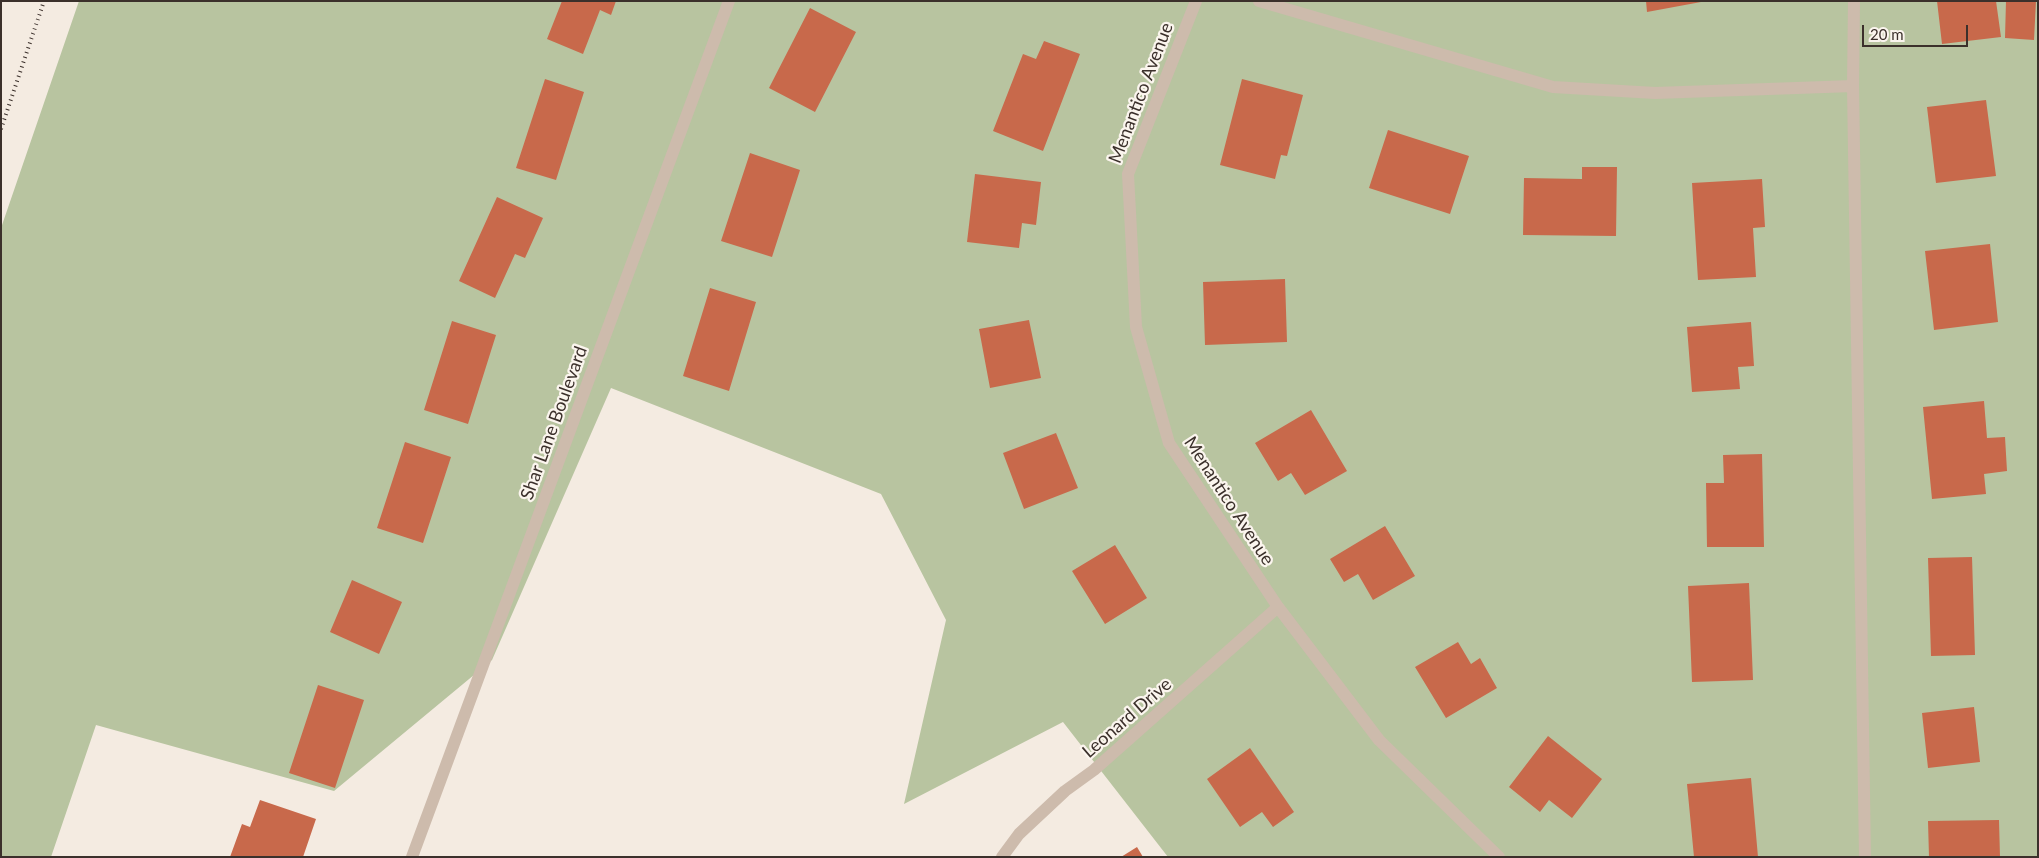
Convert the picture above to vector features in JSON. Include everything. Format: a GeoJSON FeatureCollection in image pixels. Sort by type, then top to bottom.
{"type":"FeatureCollection","features":[{"type":"Feature","properties":{"kind":"street","name":"Shar Lane Boulevard"},"geometry":{"type":"LineString","coordinates":[[412,857],[728,1]]}},
{"type":"Feature","properties":{"kind":"street","name":"Menantico Avenue"},"geometry":{"type":"LineString","coordinates":[[1196,1],[1128,174],[1136,327],[1170,443],[1278,607],[1379,740],[1499,857]]}},
{"type":"Feature","properties":{"kind":"street"},"geometry":{"type":"LineString","coordinates":[[1259,1],[1553,87],[1655,93],[1853,86]]}},
{"type":"Feature","properties":{"kind":"street"},"geometry":{"type":"LineString","coordinates":[[1854,1],[1853,86],[1864,857]]}},
{"type":"Feature","properties":{"kind":"street","name":"Leonard Drive"},"geometry":{"type":"LineString","coordinates":[[1002,857],[1019,834],[1065,791],[1094,770],[1278,607]]}},
{"type":"Feature","properties":{"kind":"green space"},"geometry":{"type":"Polygon","coordinates":[[[79,1],[2038,1],[2038,857],[1168,857],[1063,722],[904,804],[946,620],[881,494],[611,388],[492,660],[334,791],[96,725],[51,857],[1,857],[1,228],[79,1]]]}},
{"type":"Feature","properties":{"kind":"building"},"geometry":{"type":"Polygon","coordinates":[[[562,1],[616,1],[611,15],[600,10],[583,54],[547,39],[562,1]]]}},
{"type":"Feature","properties":{"kind":"building"},"geometry":{"type":"Polygon","coordinates":[[[1646,1],[1701,1],[1701,2],[1647,12],[1646,1]]]}},
{"type":"Feature","properties":{"kind":"building"},"geometry":{"type":"Polygon","coordinates":[[[1937,1],[1996,1],[2001,37],[1942,44],[1937,1]]]}},
{"type":"Feature","properties":{"kind":"building"},"geometry":{"type":"Polygon","coordinates":[[[2006,1],[2036,1],[2034,40],[2005,38],[2006,1]]]}},
{"type":"Feature","properties":{"kind":"building"},"geometry":{"type":"Polygon","coordinates":[[[810,8],[856,32],[815,112],[769,88],[810,8]]]}},
{"type":"Feature","properties":{"kind":"building"},"geometry":{"type":"Polygon","coordinates":[[[1044,41],[1080,54],[1043,151],[993,131],[1023,54],[1036,59],[1044,41]]]}},
{"type":"Feature","properties":{"kind":"building"},"geometry":{"type":"Polygon","coordinates":[[[545,79],[584,92],[556,180],[516,168],[545,79]]]}},
{"type":"Feature","properties":{"kind":"building"},"geometry":{"type":"Polygon","coordinates":[[[1242,79],[1303,95],[1287,156],[1281,155],[1275,179],[1220,165],[1242,79]]]}},
{"type":"Feature","properties":{"kind":"building"},"geometry":{"type":"Polygon","coordinates":[[[1986,100],[1996,176],[1936,183],[1927,107],[1986,100]]]}},
{"type":"Feature","properties":{"kind":"building"},"geometry":{"type":"Polygon","coordinates":[[[1388,130],[1469,156],[1450,214],[1369,188],[1388,130]]]}},
{"type":"Feature","properties":{"kind":"building"},"geometry":{"type":"Polygon","coordinates":[[[750,153],[800,170],[772,257],[721,241],[750,153]]]}},
{"type":"Feature","properties":{"kind":"building"},"geometry":{"type":"Polygon","coordinates":[[[1582,167],[1617,167],[1616,236],[1523,235],[1524,178],[1582,179],[1582,167]]]}},
{"type":"Feature","properties":{"kind":"building"},"geometry":{"type":"Polygon","coordinates":[[[975,174],[1041,182],[1036,225],[1022,223],[1019,248],[967,242],[975,174]]]}},
{"type":"Feature","properties":{"kind":"building"},"geometry":{"type":"Polygon","coordinates":[[[1762,179],[1765,227],[1753,228],[1756,277],[1698,280],[1692,183],[1762,179]]]}},
{"type":"Feature","properties":{"kind":"building"},"geometry":{"type":"Polygon","coordinates":[[[497,197],[543,218],[525,258],[515,254],[495,298],[459,281],[497,197]]]}},
{"type":"Feature","properties":{"kind":"building"},"geometry":{"type":"Polygon","coordinates":[[[1990,244],[1998,322],[1934,330],[1925,251],[1990,244]]]}},
{"type":"Feature","properties":{"kind":"building"},"geometry":{"type":"Polygon","coordinates":[[[1285,279],[1287,342],[1205,345],[1203,282],[1285,279]]]}},
{"type":"Feature","properties":{"kind":"building"},"geometry":{"type":"Polygon","coordinates":[[[710,288],[756,302],[729,391],[683,376],[710,288]]]}},
{"type":"Feature","properties":{"kind":"building"},"geometry":{"type":"Polygon","coordinates":[[[1029,320],[1041,378],[990,388],[979,329],[1029,320]]]}},
{"type":"Feature","properties":{"kind":"building"},"geometry":{"type":"Polygon","coordinates":[[[452,321],[496,335],[468,424],[424,410],[452,321]]]}},
{"type":"Feature","properties":{"kind":"building"},"geometry":{"type":"Polygon","coordinates":[[[1751,322],[1754,366],[1738,367],[1740,389],[1692,392],[1687,327],[1751,322]]]}},
{"type":"Feature","properties":{"kind":"building"},"geometry":{"type":"Polygon","coordinates":[[[1984,401],[1987,438],[2005,437],[2007,471],[1984,474],[1986,494],[1932,499],[1923,407],[1984,401]]]}},
{"type":"Feature","properties":{"kind":"building"},"geometry":{"type":"Polygon","coordinates":[[[1311,410],[1347,471],[1305,495],[1291,473],[1278,481],[1255,443],[1311,410]]]}},
{"type":"Feature","properties":{"kind":"building"},"geometry":{"type":"Polygon","coordinates":[[[1056,433],[1078,488],[1024,509],[1003,453],[1056,433]]]}},
{"type":"Feature","properties":{"kind":"building"},"geometry":{"type":"Polygon","coordinates":[[[405,442],[451,457],[423,543],[377,528],[405,442]]]}},
{"type":"Feature","properties":{"kind":"building"},"geometry":{"type":"Polygon","coordinates":[[[1762,454],[1764,547],[1707,547],[1706,483],[1724,483],[1723,455],[1762,454]]]}},
{"type":"Feature","properties":{"kind":"building"},"geometry":{"type":"Polygon","coordinates":[[[1385,526],[1415,576],[1373,600],[1358,574],[1344,582],[1330,559],[1385,526]]]}},
{"type":"Feature","properties":{"kind":"building"},"geometry":{"type":"Polygon","coordinates":[[[1115,545],[1147,598],[1105,624],[1072,571],[1115,545]]]}},
{"type":"Feature","properties":{"kind":"building"},"geometry":{"type":"Polygon","coordinates":[[[1972,557],[1975,655],[1931,656],[1928,558],[1972,557]]]}},
{"type":"Feature","properties":{"kind":"building"},"geometry":{"type":"Polygon","coordinates":[[[352,580],[402,602],[379,654],[330,632],[352,580]]]}},
{"type":"Feature","properties":{"kind":"building"},"geometry":{"type":"Polygon","coordinates":[[[1749,583],[1753,680],[1692,682],[1688,586],[1749,583]]]}},
{"type":"Feature","properties":{"kind":"building"},"geometry":{"type":"Polygon","coordinates":[[[1458,642],[1471,664],[1480,658],[1497,688],[1446,718],[1415,667],[1458,642]]]}},
{"type":"Feature","properties":{"kind":"building"},"geometry":{"type":"Polygon","coordinates":[[[318,685],[364,700],[335,788],[289,773],[318,685]]]}},
{"type":"Feature","properties":{"kind":"building"},"geometry":{"type":"Polygon","coordinates":[[[1974,707],[1980,762],[1928,768],[1922,713],[1974,707]]]}},
{"type":"Feature","properties":{"kind":"building"},"geometry":{"type":"Polygon","coordinates":[[[1548,736],[1602,779],[1572,818],[1549,800],[1540,812],[1509,787],[1548,736]]]}},
{"type":"Feature","properties":{"kind":"building"},"geometry":{"type":"Polygon","coordinates":[[[1250,748],[1294,812],[1273,827],[1262,812],[1240,827],[1207,779],[1250,748]]]}},
{"type":"Feature","properties":{"kind":"building"},"geometry":{"type":"Polygon","coordinates":[[[1751,778],[1758,857],[1694,857],[1687,784],[1751,778]]]}},
{"type":"Feature","properties":{"kind":"building"},"geometry":{"type":"Polygon","coordinates":[[[260,800],[316,819],[303,857],[230,857],[242,824],[250,827],[260,800]]]}},
{"type":"Feature","properties":{"kind":"building"},"geometry":{"type":"Polygon","coordinates":[[[1999,820],[2000,857],[1929,857],[1928,821],[1999,820]]]}},
{"type":"Feature","properties":{"kind":"building"},"geometry":{"type":"Polygon","coordinates":[[[1137,847],[1143,857],[1121,857],[1137,847]]]}},
{"type":"Feature","properties":{"kind":"railway"},"geometry":{"type":"LineString","coordinates":[[1,129],[44,1]]}}]}
